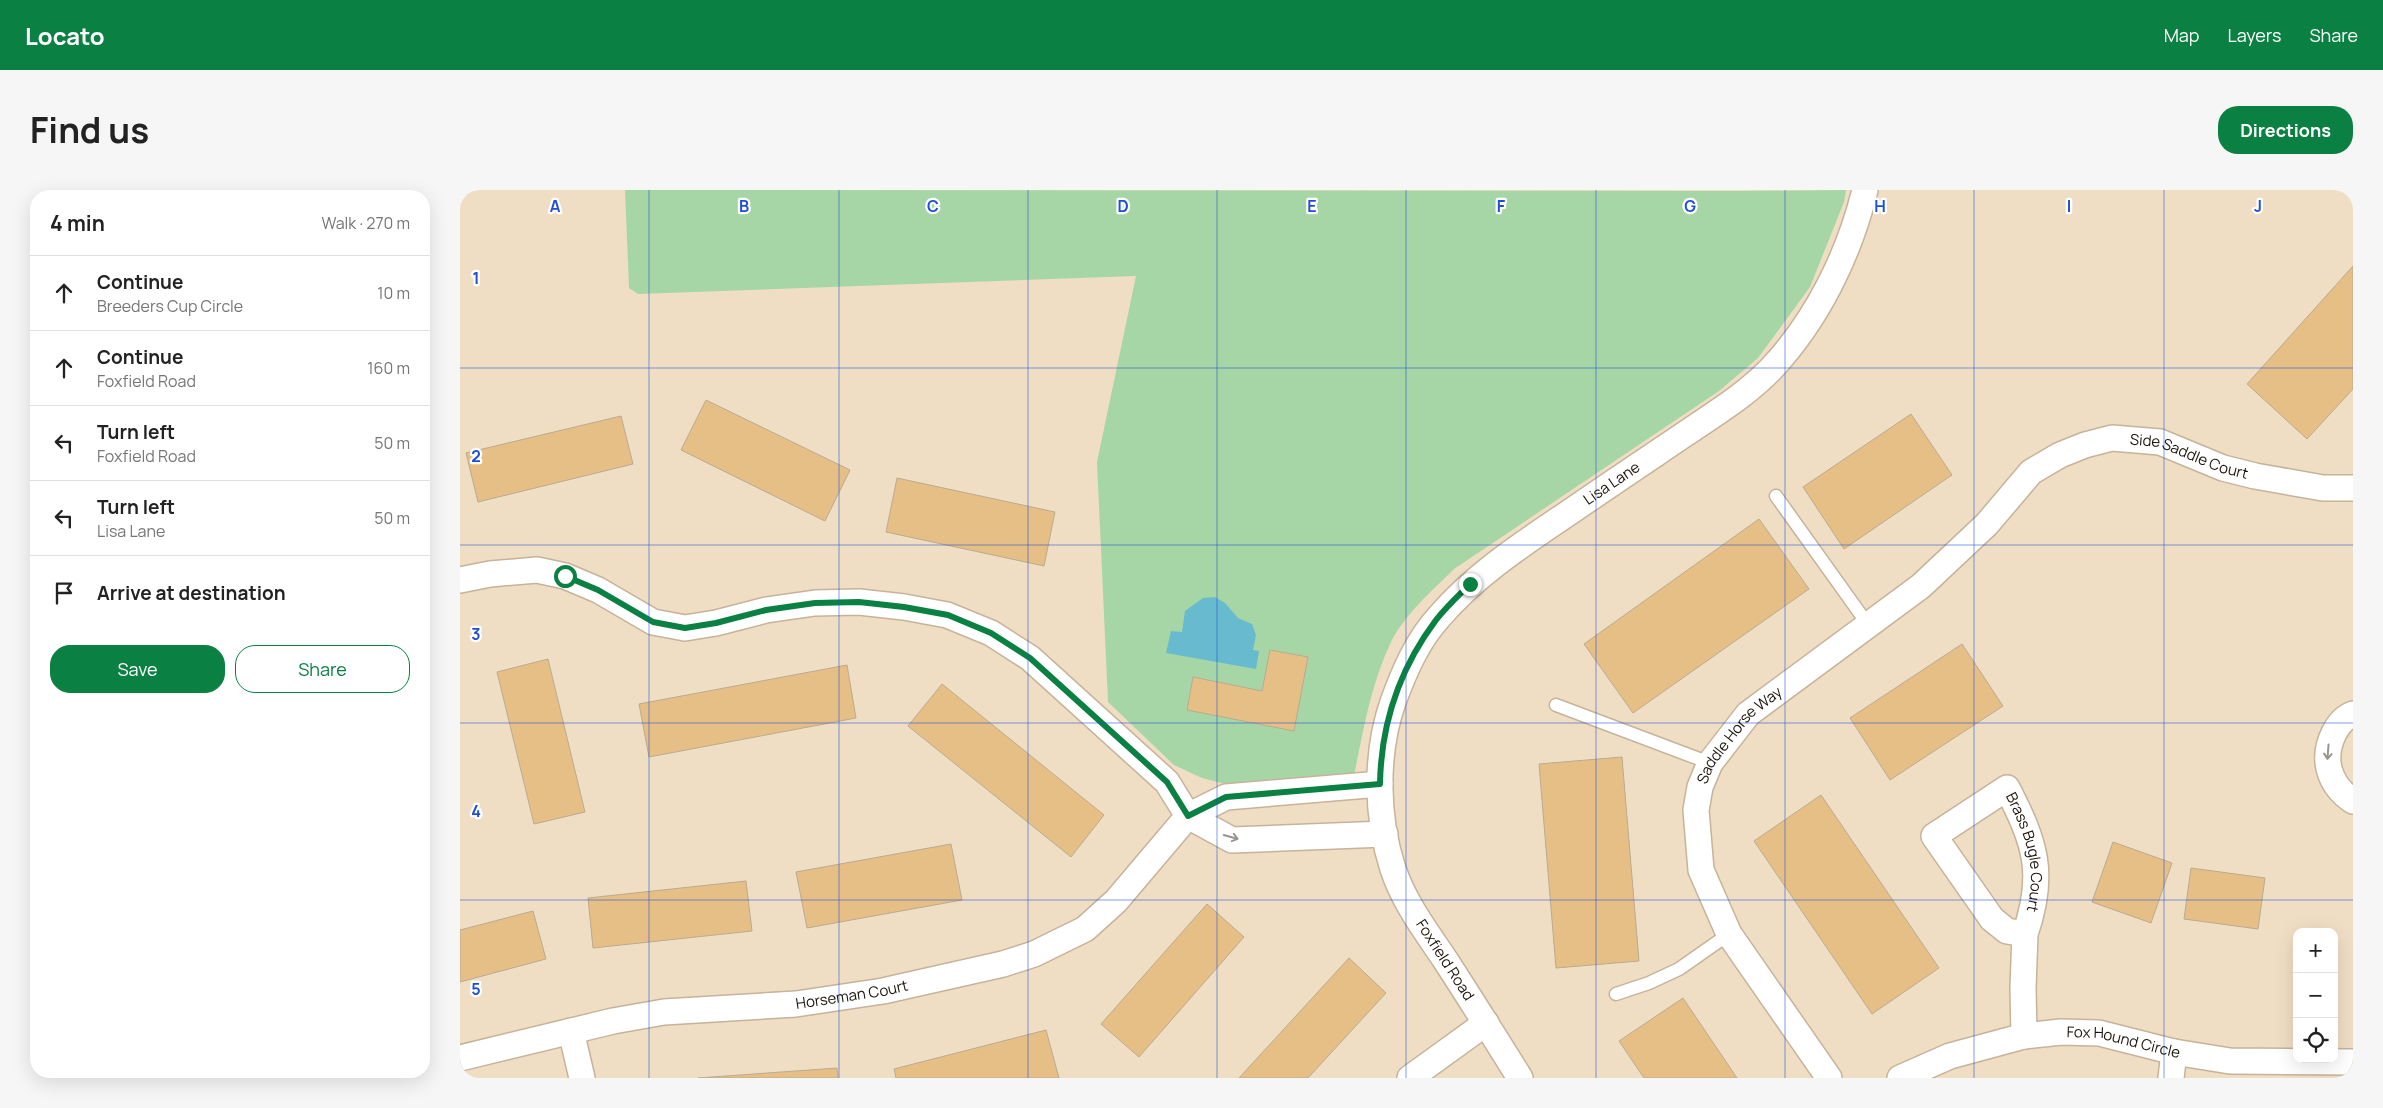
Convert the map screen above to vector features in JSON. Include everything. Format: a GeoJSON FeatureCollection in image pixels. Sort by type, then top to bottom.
{"type":"FeatureCollection","features":[{"type":"Feature","properties":{"kind":"street","name":"Lisa Lane"},"geometry":{"type":"LineString","coordinates":[[1380,784],[1381,756],[1388,718],[1406,668],[1436,619],[1470,584],[1511,552],[1731,403],[1770,370],[1802,332],[1826,292],[1846,249],[1865,190]]}},
{"type":"Feature","properties":{"kind":"street","name":"Side Saddle Court"},"geometry":{"type":"LineString","coordinates":[[2031,472],[2060,455],[2085,445],[2112,438],[2136,439],[2160,442],[2223,468],[2256,476],[2323,488],[2353,488]]}},
{"type":"Feature","properties":{"kind":"street","name":"Saddle Horse Way"},"geometry":{"type":"LineString","coordinates":[[1829,1078],[1729,934],[1701,870],[1697,841],[1696,810],[1698,795],[1710,763],[1748,714],[1921,586],[1960,552],[2010,499],[2031,472]]}},
{"type":"Feature","properties":{"kind":"street"},"geometry":{"type":"LineString","coordinates":[[460,580],[490,574],[537,570],[565,576],[598,590],[653,622],[685,628],[716,623],[766,610],[815,603],[859,602],[904,607],[948,615],[991,633],[1030,658],[1167,782],[1188,816],[1232,840],[1385,834]]}},
{"type":"Feature","properties":{"kind":"street"},"geometry":{"type":"LineString","coordinates":[[2353,714],[2337,727],[2329,744],[2327,764],[2332,780],[2342,793],[2353,801]]}},
{"type":"Feature","properties":{"kind":"street"},"geometry":{"type":"LineString","coordinates":[[1188,816],[1226,797],[1380,784]]}},
{"type":"Feature","properties":{"kind":"street","name":"Foxfield Road"},"geometry":{"type":"LineString","coordinates":[[1380,784],[1385,834],[1394,872],[1410,906],[1486,1022],[1520,1078]]}},
{"type":"Feature","properties":{"kind":"street","name":"Brass Bugle Court"},"geometry":{"type":"LineString","coordinates":[[2024,1036],[2025,934],[2033,910],[2036,862],[2031,838],[2007,788],[1934,836],[1992,919],[2008,931],[2025,934]]}},
{"type":"Feature","properties":{"kind":"street","name":"Horseman Court"},"geometry":{"type":"LineString","coordinates":[[460,1058],[613,1021],[664,1012],[796,1004],[883,991],[1003,964],[1034,954],[1085,929],[1116,901],[1188,816]]}},
{"type":"Feature","properties":{"kind":"street"},"geometry":{"type":"LineString","coordinates":[[1410,1078],[1486,1022]]}},
{"type":"Feature","properties":{"kind":"street"},"geometry":{"type":"LineString","coordinates":[[571,1031],[582,1078]]}},
{"type":"Feature","properties":{"kind":"street","name":"Fox Hound Circle"},"geometry":{"type":"LineString","coordinates":[[1900,1078],[1950,1056],[2024,1036],[2061,1032],[2099,1033],[2174,1052],[2230,1061],[2353,1062]]}},
{"type":"Feature","properties":{"kind":"street"},"geometry":{"type":"LineString","coordinates":[[2171,1078],[2174,1052]]}},
{"type":"Feature","properties":{"kind":"lane"},"geometry":{"type":"LineString","coordinates":[[1776,496],[1869,626]]}},
{"type":"Feature","properties":{"kind":"lane"},"geometry":{"type":"LineString","coordinates":[[1556,705],[1710,763]]}},
{"type":"Feature","properties":{"kind":"lane"},"geometry":{"type":"LineString","coordinates":[[1616,994],[1649,983],[1678,969],[1729,934]]}},
{"type":"Feature","properties":{"kind":"green space"},"geometry":{"type":"Polygon","coordinates":[[[625,190],[1846,190],[1844,202],[1810,287],[1758,358],[1719,391],[1454,569],[1411,612],[1391,642],[1378,674],[1368,708],[1354,776],[1229,785],[1202,778],[1174,765],[1108,702],[1097,462],[1136,276],[638,294],[629,288],[625,190]]]}},
{"type":"Feature","properties":{"kind":"water"},"geometry":{"type":"Polygon","coordinates":[[[1215,597],[1225,603],[1238,618],[1252,624],[1256,635],[1253,650],[1259,651],[1256,669],[1166,653],[1171,631],[1182,632],[1185,611],[1203,598],[1215,597]]]}},
{"type":"Feature","properties":{"kind":"building"},"geometry":{"type":"Polygon","coordinates":[[[2353,266],[2353,389],[2307,439],[2247,384],[2353,266]]]}},
{"type":"Feature","properties":{"kind":"building"},"geometry":{"type":"Polygon","coordinates":[[[706,400],[850,470],[825,521],[681,450],[706,400]]]}},
{"type":"Feature","properties":{"kind":"building"},"geometry":{"type":"Polygon","coordinates":[[[1911,414],[1952,475],[1844,549],[1803,487],[1911,414]]]}},
{"type":"Feature","properties":{"kind":"building"},"geometry":{"type":"Polygon","coordinates":[[[621,416],[633,464],[478,502],[466,453],[621,416]]]}},
{"type":"Feature","properties":{"kind":"building"},"geometry":{"type":"Polygon","coordinates":[[[897,478],[1055,512],[1044,566],[886,532],[897,478]]]}},
{"type":"Feature","properties":{"kind":"building"},"geometry":{"type":"Polygon","coordinates":[[[1759,519],[1809,589],[1633,713],[1584,644],[1759,519]]]}},
{"type":"Feature","properties":{"kind":"building"},"geometry":{"type":"Polygon","coordinates":[[[1962,644],[2003,706],[1890,780],[1850,718],[1962,644]]]}},
{"type":"Feature","properties":{"kind":"building"},"geometry":{"type":"Polygon","coordinates":[[[1270,650],[1308,657],[1294,731],[1187,710],[1193,677],[1262,691],[1270,650]]]}},
{"type":"Feature","properties":{"kind":"building"},"geometry":{"type":"Polygon","coordinates":[[[548,659],[585,812],[534,824],[497,672],[548,659]]]}},
{"type":"Feature","properties":{"kind":"building"},"geometry":{"type":"Polygon","coordinates":[[[847,665],[856,718],[649,757],[639,704],[847,665]]]}},
{"type":"Feature","properties":{"kind":"building"},"geometry":{"type":"Polygon","coordinates":[[[942,684],[1104,815],[1071,857],[908,726],[942,684]]]}},
{"type":"Feature","properties":{"kind":"building"},"geometry":{"type":"Polygon","coordinates":[[[1622,757],[1639,961],[1556,968],[1539,764],[1622,757]]]}},
{"type":"Feature","properties":{"kind":"building"},"geometry":{"type":"Polygon","coordinates":[[[1821,795],[1939,968],[1872,1014],[1754,841],[1821,795]]]}},
{"type":"Feature","properties":{"kind":"building"},"geometry":{"type":"Polygon","coordinates":[[[2113,842],[2172,863],[2151,923],[2092,902],[2113,842]]]}},
{"type":"Feature","properties":{"kind":"building"},"geometry":{"type":"Polygon","coordinates":[[[951,844],[962,900],[807,928],[796,872],[951,844]]]}},
{"type":"Feature","properties":{"kind":"building"},"geometry":{"type":"Polygon","coordinates":[[[2191,868],[2265,878],[2258,929],[2184,919],[2191,868]]]}},
{"type":"Feature","properties":{"kind":"building"},"geometry":{"type":"Polygon","coordinates":[[[746,881],[752,931],[593,948],[588,898],[746,881]]]}},
{"type":"Feature","properties":{"kind":"building"},"geometry":{"type":"Polygon","coordinates":[[[1207,904],[1244,937],[1139,1057],[1101,1024],[1207,904]]]}},
{"type":"Feature","properties":{"kind":"building"},"geometry":{"type":"Polygon","coordinates":[[[533,911],[546,959],[460,982],[460,930],[533,911]]]}},
{"type":"Feature","properties":{"kind":"building"},"geometry":{"type":"Polygon","coordinates":[[[1349,958],[1386,993],[1308,1078],[1239,1078],[1349,958]]]}},
{"type":"Feature","properties":{"kind":"building"},"geometry":{"type":"Polygon","coordinates":[[[1683,998],[1737,1078],[1644,1078],[1619,1041],[1683,998]]]}},
{"type":"Feature","properties":{"kind":"building"},"geometry":{"type":"Polygon","coordinates":[[[1046,1030],[1059,1078],[896,1078],[894,1069],[1046,1030]]]}},
{"type":"Feature","properties":{"kind":"building"},"geometry":{"type":"Polygon","coordinates":[[[837,1068],[838,1078],[698,1078],[837,1068]]]}},
{"type":"Feature","properties":{"kind":"route"},"geometry":{"type":"LineString","coordinates":[[565,576],[598,590],[653,622],[685,628],[716,623],[766,610],[815,603],[859,602],[904,607],[948,615],[991,633],[1030,658],[1066,688],[1167,782],[1188,816],[1226,797],[1380,784],[1381,756],[1388,718],[1406,668],[1436,619],[1470,584]]}}]}
